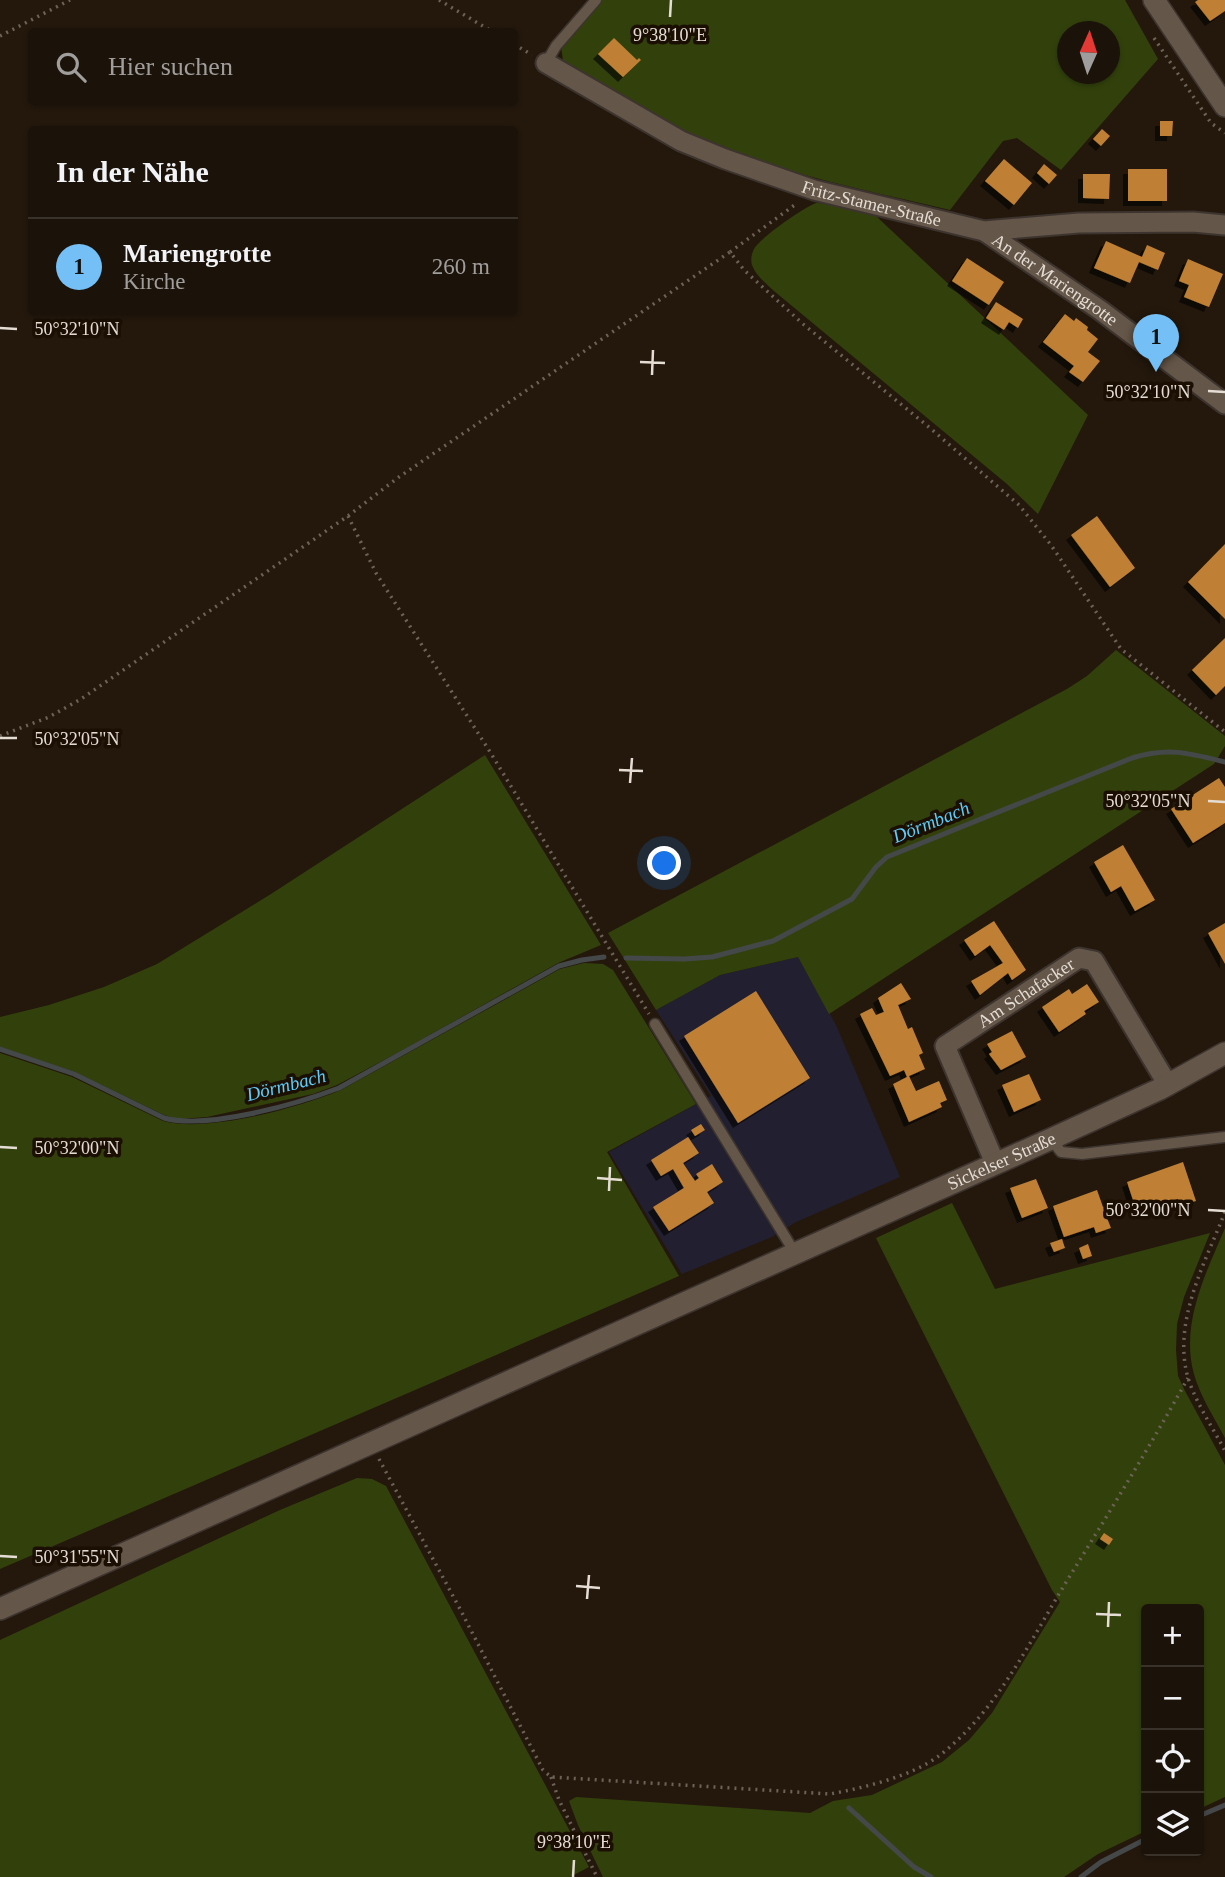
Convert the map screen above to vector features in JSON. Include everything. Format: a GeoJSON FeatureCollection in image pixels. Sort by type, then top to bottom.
{"type":"FeatureCollection","features":[{"type":"Feature","properties":{"kind":"main road"},"geometry":{"type":"LineString","coordinates":[[1156,1],[1225,106]]}},
{"type":"Feature","properties":{"kind":"main road","name":"Sickelser Straße"},"geometry":{"type":"LineString","coordinates":[[0,1609],[1051,1139],[1168,1085],[1225,1053]]}},
{"type":"Feature","properties":{"kind":"street","name":"Fritz-Stamer-Straße"},"geometry":{"type":"LineString","coordinates":[[546,63],[681,141],[725,159],[814,190],[984,231],[1079,223],[1193,222],[1225,225]]}},
{"type":"Feature","properties":{"kind":"street","name":"An der Mariengrotte"},"geometry":{"type":"LineString","coordinates":[[984,231],[1100,310],[1225,404]]}},
{"type":"Feature","properties":{"kind":"street","name":"Am Schafacker"},"geometry":{"type":"LineString","coordinates":[[995,1163],[945,1046],[1079,958],[1094,961],[1168,1085]]}},
{"type":"Feature","properties":{"kind":"lane"},"geometry":{"type":"LineString","coordinates":[[546,63],[556,46],[596,0]]}},
{"type":"Feature","properties":{"kind":"lane"},"geometry":{"type":"LineString","coordinates":[[655,1024],[795,1253]]}},
{"type":"Feature","properties":{"kind":"lane"},"geometry":{"type":"LineString","coordinates":[[1051,1139],[1061,1152],[1082,1154],[1225,1138]]}},
{"type":"Feature","properties":{"kind":"path"},"geometry":{"type":"LineString","coordinates":[[0,36],[70,0]]}},
{"type":"Feature","properties":{"kind":"path"},"geometry":{"type":"LineString","coordinates":[[439,0],[486,28]]}},
{"type":"Feature","properties":{"kind":"path"},"geometry":{"type":"LineString","coordinates":[[0,736],[48,717],[81,699],[730,252],[814,190]]}},
{"type":"Feature","properties":{"kind":"path"},"geometry":{"type":"LineString","coordinates":[[730,252],[771,296],[1019,505],[1051,545],[1121,649],[1225,732]]}},
{"type":"Feature","properties":{"kind":"path"},"geometry":{"type":"LineString","coordinates":[[348,516],[376,573],[492,755],[655,1024]]}},
{"type":"Feature","properties":{"kind":"path"},"geometry":{"type":"LineString","coordinates":[[1225,1212],[1202,1265],[1185,1327],[1188,1378],[1225,1451]]}},
{"type":"Feature","properties":{"kind":"path"},"geometry":{"type":"LineString","coordinates":[[551,1777],[830,1794],[870,1787],[937,1757],[965,1734],[1012,1671],[1188,1378]]}},
{"type":"Feature","properties":{"kind":"path"},"geometry":{"type":"LineString","coordinates":[[370,1443],[543,1770],[551,1777],[559,1800],[597,1877]]}},
{"type":"Feature","properties":{"kind":"shaded area"},"geometry":{"type":"Polygon","coordinates":[[[798,957],[836,1025],[900,1177],[796,1222],[772,1237],[682,1274],[609,1152],[711,1096],[656,1010],[720,975],[798,957]]]}},
{"type":"Feature","properties":{"kind":"green space"},"geometry":{"type":"Polygon","coordinates":[[[602,0],[1125,0],[1158,59],[1061,170],[1017,138],[1003,141],[950,210],[784,169],[720,147],[657,117],[563,61],[561,45],[602,0]]]}},
{"type":"Feature","properties":{"kind":"green space"},"geometry":{"type":"Polygon","coordinates":[[[816,203],[846,207],[876,216],[1088,415],[1038,514],[1007,484],[774,291],[756,273],[751,260],[757,245],[785,222],[816,203]]]}},
{"type":"Feature","properties":{"kind":"green space"},"geometry":{"type":"Polygon","coordinates":[[[1116,650],[1225,736],[1225,746],[1214,764],[829,1014],[798,957],[720,975],[656,1010],[608,933],[1067,689],[1087,676],[1116,650]]]}},
{"type":"Feature","properties":{"kind":"green space"},"geometry":{"type":"Polygon","coordinates":[[[485,755],[601,945],[558,963],[337,1085],[313,1094],[207,1117],[178,1119],[164,1115],[75,1072],[0,1047],[0,1017],[104,987],[157,964],[271,894],[485,755]]]}},
{"type":"Feature","properties":{"kind":"green space"},"geometry":{"type":"Polygon","coordinates":[[[584,963],[603,964],[613,970],[696,1104],[607,1152],[679,1276],[0,1569],[0,1053],[72,1077],[163,1121],[204,1124],[228,1121],[277,1111],[341,1090],[560,969],[584,963]]]}},
{"type":"Feature","properties":{"kind":"green space"},"geometry":{"type":"Polygon","coordinates":[[[952,1203],[995,1289],[1210,1233],[1184,1297],[1177,1324],[1176,1350],[1178,1376],[1225,1465],[1225,1797],[1204,1807],[1204,1604],[1141,1604],[1141,1833],[1098,1854],[1064,1877],[603,1877],[569,1801],[576,1797],[810,1813],[833,1801],[872,1795],[942,1762],[969,1740],[992,1713],[1060,1602],[876,1238],[952,1203]]]}},
{"type":"Feature","properties":{"kind":"green space"},"geometry":{"type":"Polygon","coordinates":[[[1225,1228],[1225,1438],[1194,1374],[1190,1336],[1197,1299],[1225,1228]]]}},
{"type":"Feature","properties":{"kind":"green space"},"geometry":{"type":"Polygon","coordinates":[[[357,1478],[372,1479],[386,1486],[589,1867],[570,1877],[0,1877],[0,1640],[280,1510],[357,1478]]]}},
{"type":"Feature","properties":{"kind":"building"},"geometry":{"type":"Polygon","coordinates":[[[1225,0],[1225,11],[1210,21],[1195,2],[1225,0]]]}},
{"type":"Feature","properties":{"kind":"building"},"geometry":{"type":"Polygon","coordinates":[[[614,38],[637,60],[641,60],[623,77],[598,54],[614,38]]]}},
{"type":"Feature","properties":{"kind":"building"},"geometry":{"type":"Polygon","coordinates":[[[1160,121],[1173,121],[1172,136],[1160,136],[1160,121]]]}},
{"type":"Feature","properties":{"kind":"building"},"geometry":{"type":"Polygon","coordinates":[[[1102,129],[1110,136],[1101,146],[1093,139],[1102,129]]]}},
{"type":"Feature","properties":{"kind":"building"},"geometry":{"type":"Polygon","coordinates":[[[1004,159],[1032,183],[1014,205],[985,181],[1004,159]]]}},
{"type":"Feature","properties":{"kind":"building"},"geometry":{"type":"Polygon","coordinates":[[[1044,164],[1057,175],[1049,184],[1037,173],[1044,164]]]}},
{"type":"Feature","properties":{"kind":"building"},"geometry":{"type":"Polygon","coordinates":[[[1128,169],[1167,169],[1167,201],[1128,201],[1128,169]]]}},
{"type":"Feature","properties":{"kind":"building"},"geometry":{"type":"Polygon","coordinates":[[[1083,174],[1110,174],[1109,199],[1083,198],[1083,174]]]}},
{"type":"Feature","properties":{"kind":"building"},"geometry":{"type":"Polygon","coordinates":[[[1106,241],[1142,257],[1147,245],[1165,253],[1158,270],[1139,262],[1130,283],[1094,268],[1106,241]]]}},
{"type":"Feature","properties":{"kind":"building"},"geometry":{"type":"Polygon","coordinates":[[[967,258],[1004,282],[989,305],[952,281],[967,258]]]}},
{"type":"Feature","properties":{"kind":"building"},"geometry":{"type":"Polygon","coordinates":[[[1188,259],[1223,274],[1209,307],[1184,297],[1189,285],[1179,281],[1188,259]]]}},
{"type":"Feature","properties":{"kind":"building"},"geometry":{"type":"Polygon","coordinates":[[[996,302],[1023,319],[1018,328],[1009,322],[1004,330],[986,318],[996,302]]]}},
{"type":"Feature","properties":{"kind":"building"},"geometry":{"type":"Polygon","coordinates":[[[1065,314],[1088,327],[1087,330],[1098,339],[1088,352],[1100,361],[1083,382],[1069,372],[1074,366],[1043,342],[1065,314]]]}},
{"type":"Feature","properties":{"kind":"building"},"geometry":{"type":"Polygon","coordinates":[[[1097,516],[1135,568],[1110,587],[1071,535],[1097,516]]]}},
{"type":"Feature","properties":{"kind":"building"},"geometry":{"type":"Polygon","coordinates":[[[1225,544],[1225,619],[1188,582],[1225,544]]]}},
{"type":"Feature","properties":{"kind":"building"},"geometry":{"type":"Polygon","coordinates":[[[1225,638],[1225,686],[1216,695],[1192,670],[1225,638]]]}},
{"type":"Feature","properties":{"kind":"building"},"geometry":{"type":"Polygon","coordinates":[[[1219,778],[1225,787],[1225,823],[1193,843],[1171,809],[1219,778]]]}},
{"type":"Feature","properties":{"kind":"building"},"geometry":{"type":"Polygon","coordinates":[[[1123,845],[1155,900],[1135,911],[1121,886],[1111,892],[1094,862],[1123,845]]]}},
{"type":"Feature","properties":{"kind":"building"},"geometry":{"type":"Polygon","coordinates":[[[994,921],[1026,970],[1012,980],[1008,973],[980,995],[971,981],[1003,963],[990,945],[975,956],[964,940],[994,921]]]}},
{"type":"Feature","properties":{"kind":"building"},"geometry":{"type":"Polygon","coordinates":[[[1225,923],[1225,964],[1208,933],[1225,923]]]}},
{"type":"Feature","properties":{"kind":"building"},"geometry":{"type":"Polygon","coordinates":[[[901,983],[911,999],[898,1005],[908,1029],[912,1027],[923,1053],[919,1055],[925,1069],[909,1076],[916,1091],[939,1081],[947,1100],[940,1103],[942,1107],[909,1122],[893,1084],[907,1077],[904,1070],[890,1076],[860,1014],[872,1008],[876,1015],[884,1012],[878,998],[901,983]]]}},
{"type":"Feature","properties":{"kind":"building"},"geometry":{"type":"Polygon","coordinates":[[[1087,984],[1099,1002],[1059,1032],[1042,1007],[1069,989],[1072,994],[1087,984]]]}},
{"type":"Feature","properties":{"kind":"building"},"geometry":{"type":"Polygon","coordinates":[[[756,991],[810,1078],[738,1123],[684,1036],[756,991]]]}},
{"type":"Feature","properties":{"kind":"building"},"geometry":{"type":"Polygon","coordinates":[[[1012,1031],[1026,1057],[1001,1070],[989,1054],[992,1052],[987,1044],[1012,1031]]]}},
{"type":"Feature","properties":{"kind":"building"},"geometry":{"type":"Polygon","coordinates":[[[1029,1074],[1041,1100],[1014,1112],[1002,1085],[1029,1074]]]}},
{"type":"Feature","properties":{"kind":"building"},"geometry":{"type":"Polygon","coordinates":[[[701,1124],[705,1130],[695,1136],[691,1130],[701,1124]]]}},
{"type":"Feature","properties":{"kind":"building"},"geometry":{"type":"Polygon","coordinates":[[[688,1137],[699,1153],[683,1163],[695,1181],[699,1178],[696,1174],[712,1164],[723,1182],[707,1192],[714,1203],[669,1231],[653,1207],[684,1188],[673,1169],[661,1176],[651,1160],[688,1137]]]}},
{"type":"Feature","properties":{"kind":"building"},"geometry":{"type":"Polygon","coordinates":[[[1183,1162],[1196,1201],[1180,1206],[1178,1199],[1137,1212],[1127,1182],[1183,1162]]]}},
{"type":"Feature","properties":{"kind":"building"},"geometry":{"type":"Polygon","coordinates":[[[1036,1179],[1048,1208],[1022,1218],[1010,1188],[1036,1179]]]}},
{"type":"Feature","properties":{"kind":"building"},"geometry":{"type":"Polygon","coordinates":[[[1097,1190],[1103,1207],[1114,1203],[1118,1214],[1107,1218],[1111,1228],[1096,1233],[1094,1227],[1064,1237],[1053,1206],[1097,1190]]]}},
{"type":"Feature","properties":{"kind":"building"},"geometry":{"type":"Polygon","coordinates":[[[1062,1239],[1065,1248],[1054,1252],[1050,1243],[1062,1239]]]}},
{"type":"Feature","properties":{"kind":"building"},"geometry":{"type":"Polygon","coordinates":[[[1088,1244],[1092,1256],[1083,1259],[1079,1248],[1088,1244]]]}},
{"type":"Feature","properties":{"kind":"building"},"geometry":{"type":"Polygon","coordinates":[[[1104,1533],[1113,1539],[1109,1545],[1100,1539],[1104,1533]]]}},
{"type":"Feature","properties":{"kind":"waterway","name":"Dörmbach"},"geometry":{"type":"LineString","coordinates":[[626,958],[712,957],[773,941],[852,899],[887,857],[1132,758],[1178,752],[1225,762]]}},
{"type":"Feature","properties":{"kind":"waterway","name":"Dörmbach"},"geometry":{"type":"LineString","coordinates":[[0,1049],[74,1074],[164,1118],[182,1121],[227,1118],[277,1108],[339,1088],[559,966],[604,957]]}},
{"type":"Feature","properties":{"kind":"waterway"},"geometry":{"type":"LineString","coordinates":[[1204,1814],[1225,1805]]}},
{"type":"Feature","properties":{"kind":"waterway"},"geometry":{"type":"LineString","coordinates":[[849,1808],[914,1867],[931,1877]]}},
{"type":"Feature","properties":{"kind":"waterway"},"geometry":{"type":"LineString","coordinates":[[1081,1877],[1101,1862],[1141,1842]]}},
{"type":"Feature","properties":{"kind":"place","name":"Mariengrotte"},"geometry":{"type":"Point","coordinates":[1156,372]}}]}
